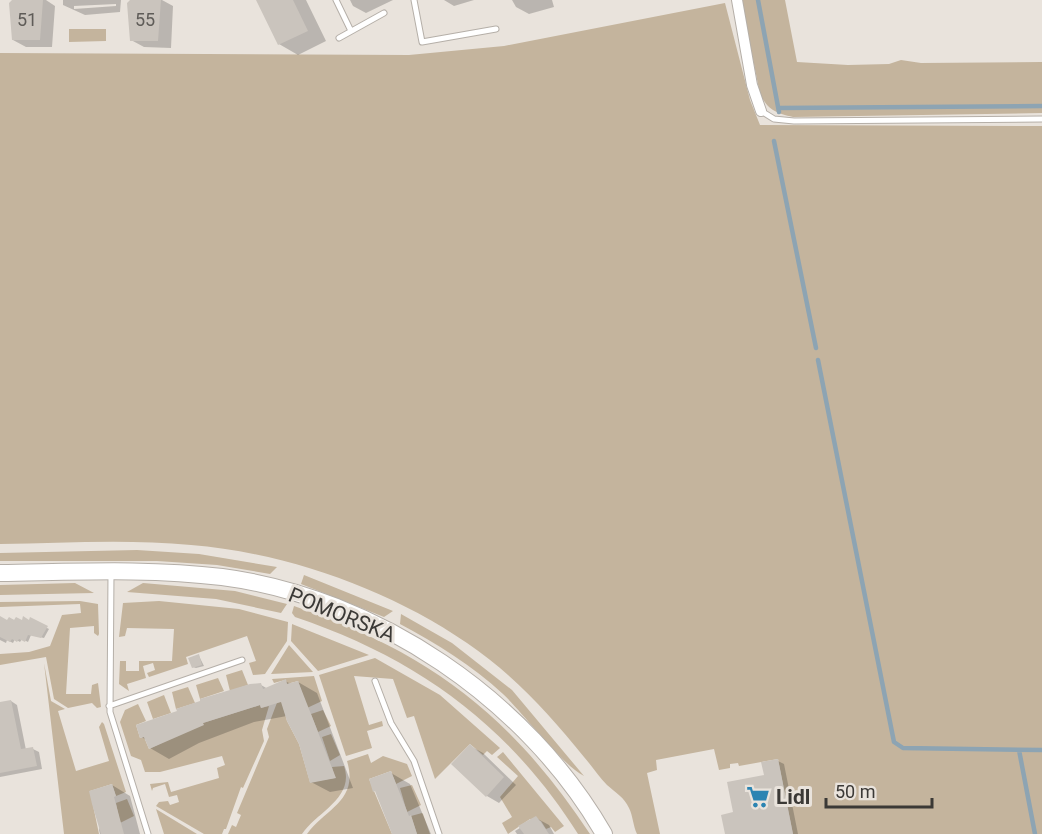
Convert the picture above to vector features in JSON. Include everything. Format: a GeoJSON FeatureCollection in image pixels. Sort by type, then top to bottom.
{"type":"FeatureCollection","features":[{"type":"Feature","properties":{"kind":"main road","name":"POMORSKA"},"geometry":{"type":"LineString","coordinates":[[0,573],[111,571],[223,577],[277,588],[326,605],[390,633],[442,660],[491,697],[567,780],[604,834]]}},
{"type":"Feature","properties":{"kind":"street"},"geometry":{"type":"LineString","coordinates":[[737,0],[752,85],[761,111]]}},
{"type":"Feature","properties":{"kind":"lane"},"geometry":{"type":"LineString","coordinates":[[336,0],[351,31]]}},
{"type":"Feature","properties":{"kind":"lane"},"geometry":{"type":"LineString","coordinates":[[414,0],[422,42],[496,29]]}},
{"type":"Feature","properties":{"kind":"lane"},"geometry":{"type":"LineString","coordinates":[[339,38],[384,13]]}},
{"type":"Feature","properties":{"kind":"lane"},"geometry":{"type":"LineString","coordinates":[[761,111],[774,119],[794,121],[1042,119]]}},
{"type":"Feature","properties":{"kind":"lane"},"geometry":{"type":"LineString","coordinates":[[111,571],[109,706],[111,721],[148,834]]}},
{"type":"Feature","properties":{"kind":"lane"},"geometry":{"type":"LineString","coordinates":[[109,706],[242,660]]}},
{"type":"Feature","properties":{"kind":"lane"},"geometry":{"type":"LineString","coordinates":[[375,681],[391,723],[414,761],[439,834]]}},
{"type":"Feature","properties":{"kind":"shaded area"},"geometry":{"type":"Polygon","coordinates":[[[741,0],[785,0],[797,62],[848,65],[889,64],[901,60],[921,63],[1042,62],[1042,113],[793,117],[782,114],[769,107],[760,94],[741,0]]]}},
{"type":"Feature","properties":{"kind":"shaded area"},"geometry":{"type":"Polygon","coordinates":[[[725,3],[750,100],[760,125],[1042,126],[1042,834],[793,834],[778,759],[739,766],[738,763],[730,764],[730,768],[719,770],[714,749],[656,760],[657,770],[647,773],[660,834],[637,834],[625,801],[604,782],[530,696],[500,668],[467,643],[436,624],[370,590],[300,565],[227,549],[144,542],[0,544],[0,53],[409,55],[504,46],[725,3]]]}},
{"type":"Feature","properties":{"kind":"shaded area"},"geometry":{"type":"Polygon","coordinates":[[[69,29],[106,29],[106,41],[69,42],[69,29]]]}},
{"type":"Feature","properties":{"kind":"shaded area"},"geometry":{"type":"Polygon","coordinates":[[[137,550],[199,554],[277,567],[270,574],[217,565],[157,561],[0,561],[0,553],[137,550]]]}},
{"type":"Feature","properties":{"kind":"shaded area"},"geometry":{"type":"Polygon","coordinates":[[[304,575],[393,611],[384,617],[301,584],[304,575]]]}},
{"type":"Feature","properties":{"kind":"shaded area"},"geometry":{"type":"Polygon","coordinates":[[[75,583],[94,593],[0,595],[0,585],[75,583]]]}},
{"type":"Feature","properties":{"kind":"shaded area"},"geometry":{"type":"Polygon","coordinates":[[[143,583],[235,591],[287,604],[281,613],[216,599],[127,592],[143,583]]]}},
{"type":"Feature","properties":{"kind":"shaded area"},"geometry":{"type":"Polygon","coordinates":[[[80,601],[98,604],[99,634],[98,636],[94,633],[94,626],[70,628],[66,694],[91,694],[92,685],[98,683],[101,707],[97,708],[92,703],[68,708],[54,699],[46,657],[0,665],[0,654],[29,652],[50,646],[62,615],[81,613],[80,604],[0,607],[0,602],[80,601]]]}},
{"type":"Feature","properties":{"kind":"shaded area"},"geometry":{"type":"Polygon","coordinates":[[[159,601],[239,609],[288,622],[287,641],[265,674],[253,675],[249,663],[256,661],[247,636],[186,657],[188,664],[149,677],[147,673],[155,670],[153,663],[143,666],[146,678],[127,684],[129,691],[119,684],[120,661],[126,661],[126,671],[139,671],[139,661],[172,661],[174,629],[127,628],[125,636],[119,637],[123,603],[159,601]]]}},
{"type":"Feature","properties":{"kind":"shaded area"},"geometry":{"type":"Polygon","coordinates":[[[294,606],[386,644],[426,667],[463,693],[497,722],[529,755],[560,792],[590,834],[578,834],[551,795],[522,760],[490,728],[456,700],[420,675],[381,653],[295,617],[292,613],[294,606]]]}},
{"type":"Feature","properties":{"kind":"shaded area"},"geometry":{"type":"Polygon","coordinates":[[[401,614],[452,643],[512,690],[584,776],[565,761],[491,683],[454,656],[400,624],[401,614]]]}},
{"type":"Feature","properties":{"kind":"shaded area"},"geometry":{"type":"Polygon","coordinates":[[[292,624],[369,655],[318,671],[291,641],[292,624]]]}},
{"type":"Feature","properties":{"kind":"shaded area"},"geometry":{"type":"Polygon","coordinates":[[[289,645],[313,672],[271,674],[289,645]]]}},
{"type":"Feature","properties":{"kind":"shaded area"},"geometry":{"type":"Polygon","coordinates":[[[375,658],[440,695],[500,748],[492,755],[487,751],[483,755],[470,744],[435,779],[414,716],[407,718],[393,679],[354,676],[369,725],[382,721],[383,726],[367,731],[372,748],[346,756],[319,675],[375,658]]]}},
{"type":"Feature","properties":{"kind":"shaded area"},"geometry":{"type":"Polygon","coordinates":[[[44,663],[51,701],[65,709],[58,711],[76,771],[109,761],[99,727],[102,722],[126,792],[116,796],[112,784],[90,791],[99,834],[64,834],[44,663]]]}},
{"type":"Feature","properties":{"kind":"shaded area"},"geometry":{"type":"Polygon","coordinates":[[[242,670],[248,685],[230,691],[226,675],[242,670]]]}},
{"type":"Feature","properties":{"kind":"shaded area"},"geometry":{"type":"Polygon","coordinates":[[[314,676],[322,701],[307,708],[298,681],[287,684],[285,680],[274,683],[272,679],[314,676]]]}},
{"type":"Feature","properties":{"kind":"shaded area"},"geometry":{"type":"Polygon","coordinates":[[[218,678],[224,691],[200,699],[196,685],[218,678]]]}},
{"type":"Feature","properties":{"kind":"shaded area"},"geometry":{"type":"Polygon","coordinates":[[[188,687],[195,703],[176,709],[172,692],[188,687]]]}},
{"type":"Feature","properties":{"kind":"shaded area"},"geometry":{"type":"Polygon","coordinates":[[[164,695],[171,713],[153,719],[147,702],[164,695]]]}},
{"type":"Feature","properties":{"kind":"shaded area"},"geometry":{"type":"Polygon","coordinates":[[[281,699],[287,721],[299,744],[310,782],[335,778],[332,767],[344,766],[346,777],[344,787],[333,804],[302,834],[228,834],[232,825],[236,827],[241,815],[237,813],[269,737],[267,729],[278,700],[281,699]]]}},
{"type":"Feature","properties":{"kind":"shaded area"},"geometry":{"type":"Polygon","coordinates":[[[138,704],[146,721],[136,725],[140,738],[144,737],[149,749],[203,723],[260,705],[261,708],[269,706],[262,730],[264,741],[243,788],[241,787],[226,829],[222,834],[204,834],[156,806],[159,802],[168,801],[170,805],[179,802],[177,795],[169,797],[165,784],[153,788],[152,791],[150,784],[168,782],[171,792],[219,778],[217,768],[225,765],[222,756],[160,772],[145,772],[141,760],[131,756],[120,722],[125,710],[138,704]]]}},
{"type":"Feature","properties":{"kind":"shaded area"},"geometry":{"type":"Polygon","coordinates":[[[323,710],[331,726],[318,732],[311,714],[323,710]]]}},
{"type":"Feature","properties":{"kind":"shaded area"},"geometry":{"type":"Polygon","coordinates":[[[331,734],[340,755],[330,761],[322,737],[331,734]]]}},
{"type":"Feature","properties":{"kind":"shaded area"},"geometry":{"type":"Polygon","coordinates":[[[503,752],[564,826],[555,832],[551,827],[546,829],[541,821],[530,819],[508,834],[502,823],[512,817],[500,797],[518,776],[497,757],[503,752]]]}},
{"type":"Feature","properties":{"kind":"shaded area"},"geometry":{"type":"Polygon","coordinates":[[[368,754],[371,763],[383,756],[407,764],[412,776],[396,784],[391,771],[369,779],[392,834],[307,834],[345,795],[350,775],[347,761],[368,754]]]}},
{"type":"Feature","properties":{"kind":"shaded area"},"geometry":{"type":"Polygon","coordinates":[[[412,785],[421,805],[407,812],[400,788],[412,785]]]}},
{"type":"Feature","properties":{"kind":"shaded area"},"geometry":{"type":"Polygon","coordinates":[[[127,799],[134,816],[120,823],[116,803],[127,799]]]}},
{"type":"Feature","properties":{"kind":"shaded area"},"geometry":{"type":"Polygon","coordinates":[[[156,809],[197,834],[164,834],[156,809]]]}},
{"type":"Feature","properties":{"kind":"shaded area"},"geometry":{"type":"Polygon","coordinates":[[[422,813],[430,834],[417,834],[411,816],[422,813]]]}},
{"type":"Feature","properties":{"kind":"building"},"geometry":{"type":"Polygon","coordinates":[[[12,0],[43,0],[40,40],[12,40],[9,3],[12,0]]]}},
{"type":"Feature","properties":{"kind":"building"},"geometry":{"type":"Polygon","coordinates":[[[130,0],[161,0],[158,41],[130,41],[127,3],[130,0]]]}},
{"type":"Feature","properties":{"kind":"building"},"geometry":{"type":"Polygon","coordinates":[[[256,0],[293,0],[308,31],[278,45],[256,0]]]}},
{"type":"Feature","properties":{"kind":"building"},"geometry":{"type":"Polygon","coordinates":[[[0,616],[7,620],[9,617],[14,620],[16,617],[22,620],[23,616],[29,620],[30,617],[48,626],[41,638],[28,635],[25,642],[12,639],[10,642],[0,637],[0,616]]]}},
{"type":"Feature","properties":{"kind":"building"},"geometry":{"type":"Polygon","coordinates":[[[199,654],[202,665],[192,668],[188,658],[199,654]]]}},
{"type":"Feature","properties":{"kind":"building"},"geometry":{"type":"Polygon","coordinates":[[[286,679],[287,684],[298,681],[336,778],[310,783],[299,744],[287,721],[281,702],[261,708],[260,705],[203,723],[204,725],[149,749],[144,737],[140,738],[136,725],[177,711],[176,709],[200,701],[200,699],[250,684],[261,683],[263,689],[286,679]]]}},
{"type":"Feature","properties":{"kind":"building"},"geometry":{"type":"Polygon","coordinates":[[[11,700],[21,749],[33,747],[37,766],[0,773],[0,702],[11,700]]]}},
{"type":"Feature","properties":{"kind":"building"},"geometry":{"type":"Polygon","coordinates":[[[470,744],[504,777],[486,797],[451,764],[470,744]]]}},
{"type":"Feature","properties":{"kind":"building","name":"Lidl"},"geometry":{"type":"Polygon","coordinates":[[[778,759],[793,834],[725,834],[721,815],[733,812],[727,782],[764,775],[761,762],[778,759]]]}},
{"type":"Feature","properties":{"kind":"building"},"geometry":{"type":"Polygon","coordinates":[[[391,771],[417,834],[392,834],[375,791],[373,792],[369,779],[391,771]]]}},
{"type":"Feature","properties":{"kind":"building"},"geometry":{"type":"Polygon","coordinates":[[[112,784],[124,834],[101,834],[92,804],[89,791],[112,784]]]}},
{"type":"Feature","properties":{"kind":"building"},"geometry":{"type":"Polygon","coordinates":[[[536,816],[549,834],[524,834],[518,826],[536,816]]]}},
{"type":"Feature","properties":{"kind":"waterway"},"geometry":{"type":"LineString","coordinates":[[758,0],[779,112]]}},
{"type":"Feature","properties":{"kind":"waterway"},"geometry":{"type":"LineString","coordinates":[[779,108],[1042,106]]}},
{"type":"Feature","properties":{"kind":"waterway"},"geometry":{"type":"LineString","coordinates":[[774,141],[816,348]]}},
{"type":"Feature","properties":{"kind":"waterway"},"geometry":{"type":"LineString","coordinates":[[818,360],[894,742],[903,748],[1042,750]]}},
{"type":"Feature","properties":{"kind":"waterway"},"geometry":{"type":"LineString","coordinates":[[1019,750],[1035,834]]}},
{"type":"Feature","properties":{"kind":"place","name":"Lidl"},"geometry":{"type":"Point","coordinates":[758,797]}}]}
